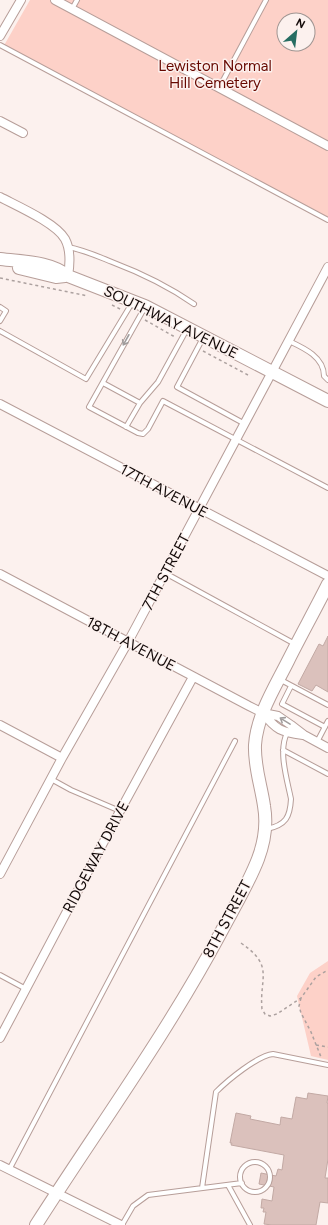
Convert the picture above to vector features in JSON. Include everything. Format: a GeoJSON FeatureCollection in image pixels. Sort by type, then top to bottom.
{"type":"FeatureCollection","features":[{"type":"Feature","properties":{"kind":"main road","name":"SOUTHWAY AVENUE"},"geometry":{"type":"LineString","coordinates":[[0,259],[42,264],[61,270],[68,276],[133,300],[273,371],[328,401]]}},
{"type":"Feature","properties":{"kind":"main road","name":"SOUTHWAY AVENUE"},"geometry":{"type":"LineString","coordinates":[[0,262],[56,277],[68,276]]}},
{"type":"Feature","properties":{"kind":"main road","name":"8TH STREET"},"geometry":{"type":"LineString","coordinates":[[36,1225],[202,968],[254,868],[259,856],[265,830],[264,805],[257,772],[255,753],[256,738],[263,713],[328,584]]}},
{"type":"Feature","properties":{"kind":"street"},"geometry":{"type":"LineString","coordinates":[[0,36],[21,0]]}},
{"type":"Feature","properties":{"kind":"street"},"geometry":{"type":"LineString","coordinates":[[55,0],[328,146]]}},
{"type":"Feature","properties":{"kind":"street"},"geometry":{"type":"LineString","coordinates":[[0,121],[23,134]]}},
{"type":"Feature","properties":{"kind":"street"},"geometry":{"type":"LineString","coordinates":[[0,197],[53,227],[65,239],[68,247],[70,263],[68,276]]}},
{"type":"Feature","properties":{"kind":"street","name":"7TH STREET"},"geometry":{"type":"LineString","coordinates":[[0,874],[62,758],[128,642],[200,510],[236,439],[328,267]]}},
{"type":"Feature","properties":{"kind":"street","name":"17TH AVENUE"},"geometry":{"type":"LineString","coordinates":[[0,404],[328,576]]}},
{"type":"Feature","properties":{"kind":"street","name":"18TH AVENUE"},"geometry":{"type":"LineString","coordinates":[[0,574],[263,713],[278,716],[304,735],[328,748]]}},
{"type":"Feature","properties":{"kind":"street","name":"RIDGEWAY DRIVE"},"geometry":{"type":"LineString","coordinates":[[0,1038],[193,677]]}},
{"type":"Feature","properties":{"kind":"street","name":"18TH AVENUE"},"geometry":{"type":"LineString","coordinates":[[263,713],[274,727],[287,733],[304,735]]}},
{"type":"Feature","properties":{"kind":"street"},"geometry":{"type":"LineString","coordinates":[[0,725],[62,758]]}},
{"type":"Feature","properties":{"kind":"street"},"geometry":{"type":"LineString","coordinates":[[0,1165],[122,1225]]}},
{"type":"Feature","properties":{"kind":"lane"},"geometry":{"type":"LineString","coordinates":[[72,9],[77,0]]}},
{"type":"Feature","properties":{"kind":"lane"},"geometry":{"type":"LineString","coordinates":[[219,88],[266,0]]}},
{"type":"Feature","properties":{"kind":"lane"},"geometry":{"type":"LineString","coordinates":[[0,45],[328,220]]}},
{"type":"Feature","properties":{"kind":"lane"},"geometry":{"type":"LineString","coordinates":[[68,247],[84,250],[139,272],[164,285],[194,304]]}},
{"type":"Feature","properties":{"kind":"lane"},"geometry":{"type":"LineString","coordinates":[[0,331],[86,380],[133,300]]}},
{"type":"Feature","properties":{"kind":"lane"},"geometry":{"type":"LineString","coordinates":[[145,306],[89,407],[126,427],[143,434],[148,429],[163,401],[328,488]]}},
{"type":"Feature","properties":{"kind":"lane"},"geometry":{"type":"LineString","coordinates":[[0,307],[6,311],[0,322]]}},
{"type":"Feature","properties":{"kind":"lane"},"geometry":{"type":"LineString","coordinates":[[126,427],[140,403],[158,382],[188,327]]}},
{"type":"Feature","properties":{"kind":"lane"},"geometry":{"type":"LineString","coordinates":[[204,336],[177,387],[245,424]]}},
{"type":"Feature","properties":{"kind":"lane"},"geometry":{"type":"LineString","coordinates":[[289,340],[316,356],[324,371],[324,376],[328,380]]}},
{"type":"Feature","properties":{"kind":"lane"},"geometry":{"type":"LineString","coordinates":[[103,383],[140,403]]}},
{"type":"Feature","properties":{"kind":"lane"},"geometry":{"type":"LineString","coordinates":[[165,573],[296,645]]}},
{"type":"Feature","properties":{"kind":"lane"},"geometry":{"type":"LineString","coordinates":[[279,679],[328,705]]}},
{"type":"Feature","properties":{"kind":"lane"},"geometry":{"type":"LineString","coordinates":[[291,686],[282,704],[325,727]]}},
{"type":"Feature","properties":{"kind":"lane"},"geometry":{"type":"LineString","coordinates":[[317,742],[328,721]]}},
{"type":"Feature","properties":{"kind":"lane"},"geometry":{"type":"LineString","coordinates":[[265,830],[274,828],[285,822],[290,806],[291,799],[283,750],[284,739],[287,733]]}},
{"type":"Feature","properties":{"kind":"lane"},"geometry":{"type":"LineString","coordinates":[[10,1170],[235,741]]}},
{"type":"Feature","properties":{"kind":"lane"},"geometry":{"type":"LineString","coordinates":[[283,750],[328,774]]}},
{"type":"Feature","properties":{"kind":"lane"},"geometry":{"type":"LineString","coordinates":[[51,779],[120,811]]}},
{"type":"Feature","properties":{"kind":"lane"},"geometry":{"type":"LineString","coordinates":[[0,975],[26,989]]}},
{"type":"Feature","properties":{"kind":"lane"},"geometry":{"type":"LineString","coordinates":[[202,1188],[216,1092],[227,1081],[266,1055],[273,1054],[328,1065]]}},
{"type":"Feature","properties":{"kind":"lane"},"geometry":{"type":"LineString","coordinates":[[259,1163],[265,1166],[269,1172],[269,1184],[261,1191],[249,1191],[242,1183],[242,1172],[249,1164],[259,1163]]}},
{"type":"Feature","properties":{"kind":"lane"},"geometry":{"type":"LineString","coordinates":[[122,1225],[133,1206],[148,1195],[242,1183]]}},
{"type":"Feature","properties":{"kind":"lane"},"geometry":{"type":"LineString","coordinates":[[228,1185],[250,1225]]}},
{"type":"Feature","properties":{"kind":"path"},"geometry":{"type":"LineString","coordinates":[[0,278],[94,298]]}},
{"type":"Feature","properties":{"kind":"path"},"geometry":{"type":"LineString","coordinates":[[107,303],[121,310]]}},
{"type":"Feature","properties":{"kind":"path"},"geometry":{"type":"LineString","coordinates":[[241,943],[253,953],[264,969],[261,1003],[265,1014],[270,1016],[276,1014],[301,998]]}},
{"type":"Feature","properties":{"kind":"path"},"geometry":{"type":"LineString","coordinates":[[321,1064],[322,1060],[299,1006],[301,998],[316,977],[328,970]]}},
{"type":"Feature","properties":{"kind":"path"},"geometry":{"type":"LineString","coordinates":[[316,1045],[328,1048]]}},
{"type":"Feature","properties":{"kind":"green space","name":"Lewiston Normal Hill Cemetery"},"geometry":{"type":"Polygon","coordinates":[[[30,0],[328,0],[328,217],[2,49],[30,0]]]}},
{"type":"Feature","properties":{"kind":"green space"},"geometry":{"type":"Polygon","coordinates":[[[328,961],[328,1060],[311,1056],[297,996],[310,973],[328,961]]]}},
{"type":"Feature","properties":{"kind":"building"},"geometry":{"type":"Polygon","coordinates":[[[328,636],[328,692],[316,685],[312,691],[298,684],[319,644],[323,646],[328,636]]]}},
{"type":"Feature","properties":{"kind":"building"},"geometry":{"type":"Polygon","coordinates":[[[308,1093],[328,1096],[328,1159],[325,1178],[328,1178],[328,1203],[320,1202],[316,1225],[264,1224],[266,1212],[263,1212],[264,1208],[261,1208],[262,1199],[272,1201],[274,1187],[259,1184],[261,1173],[276,1176],[278,1169],[282,1170],[284,1155],[231,1145],[232,1143],[230,1143],[236,1113],[251,1116],[250,1119],[280,1125],[281,1117],[292,1119],[296,1097],[307,1099],[308,1093]]]}}]}
